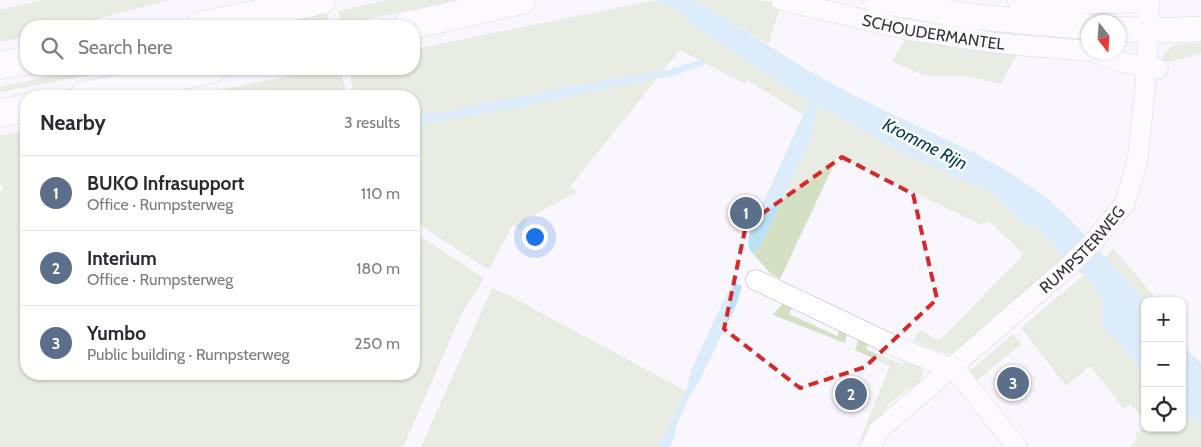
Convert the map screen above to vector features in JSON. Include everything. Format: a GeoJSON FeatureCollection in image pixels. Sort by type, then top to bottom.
{"type":"FeatureCollection","features":[{"type":"Feature","properties":{"kind":"highway"},"geometry":{"type":"LineString","coordinates":[[228,20],[322,0]]}},
{"type":"Feature","properties":{"kind":"highway"},"geometry":{"type":"LineString","coordinates":[[420,23],[522,0]]}},
{"type":"Feature","properties":{"kind":"highway"},"geometry":{"type":"LineString","coordinates":[[0,65],[20,62]]}},
{"type":"Feature","properties":{"kind":"highway"},"geometry":{"type":"LineString","coordinates":[[112,90],[184,75]]}},
{"type":"Feature","properties":{"kind":"highway"},"geometry":{"type":"LineString","coordinates":[[0,113],[20,109]]}},
{"type":"Feature","properties":{"kind":"main road","name":"SCHOUDERMANTEL"},"geometry":{"type":"LineString","coordinates":[[875,0],[967,16],[1081,26]]}},
{"type":"Feature","properties":{"kind":"main road"},"geometry":{"type":"LineString","coordinates":[[1020,0],[1049,2],[1138,0]]}},
{"type":"Feature","properties":{"kind":"main road"},"geometry":{"type":"LineString","coordinates":[[1126,30],[1148,31],[1201,29]]}},
{"type":"Feature","properties":{"kind":"street","name":"SCHOUDERMANTEL"},"geometry":{"type":"LineString","coordinates":[[781,0],[904,29],[996,42],[1081,50]]}},
{"type":"Feature","properties":{"kind":"street","name":"RUMPSTERWEG"},"geometry":{"type":"LineString","coordinates":[[871,447],[878,431],[1070,265],[1093,242],[1125,203],[1138,158],[1152,68],[1148,31],[1149,0]]}},
{"type":"Feature","properties":{"kind":"street"},"geometry":{"type":"LineString","coordinates":[[1116,60],[1152,68]]}},
{"type":"Feature","properties":{"kind":"street"},"geometry":{"type":"LineString","coordinates":[[756,280],[900,349],[951,368],[959,374],[1017,447]]}},
{"type":"Feature","properties":{"kind":"highlighted area"},"geometry":{"type":"Polygon","coordinates":[[[842,157],[913,194],[937,299],[865,367],[800,388],[724,329],[746,225],[842,157]]]}},
{"type":"Feature","properties":{"kind":"green space"},"geometry":{"type":"Polygon","coordinates":[[[42,0],[170,0],[93,20],[20,20],[20,38],[0,42],[0,10],[42,0]]]}},
{"type":"Feature","properties":{"kind":"green space"},"geometry":{"type":"Polygon","coordinates":[[[387,0],[457,0],[364,20],[340,20],[338,11],[387,0]]]}},
{"type":"Feature","properties":{"kind":"green space"},"geometry":{"type":"Polygon","coordinates":[[[655,0],[685,15],[687,21],[810,102],[803,115],[747,80],[750,73],[745,84],[680,50],[570,187],[577,192],[528,218],[521,229],[512,226],[489,270],[420,225],[420,90],[353,90],[350,75],[420,75],[420,48],[655,0]]]}},
{"type":"Feature","properties":{"kind":"green space"},"geometry":{"type":"Polygon","coordinates":[[[695,0],[755,0],[782,3],[768,44],[695,0]]]}},
{"type":"Feature","properties":{"kind":"green space"},"geometry":{"type":"Polygon","coordinates":[[[327,13],[329,20],[296,20],[327,13]]]}},
{"type":"Feature","properties":{"kind":"green space"},"geometry":{"type":"Polygon","coordinates":[[[907,36],[1018,52],[1001,84],[965,76],[925,76],[892,61],[907,36]]]}},
{"type":"Feature","properties":{"kind":"green space"},"geometry":{"type":"Polygon","coordinates":[[[1201,43],[1201,53],[1170,62],[1163,61],[1162,58],[1165,53],[1178,44],[1201,43]]]}},
{"type":"Feature","properties":{"kind":"green space"},"geometry":{"type":"Polygon","coordinates":[[[53,75],[91,75],[0,92],[0,87],[53,75]]]}},
{"type":"Feature","properties":{"kind":"green space"},"geometry":{"type":"Polygon","coordinates":[[[293,75],[341,75],[346,90],[220,90],[293,75]]]}},
{"type":"Feature","properties":{"kind":"green space"},"geometry":{"type":"Polygon","coordinates":[[[819,106],[902,153],[964,181],[989,190],[1023,225],[1035,226],[1066,259],[965,348],[949,354],[912,341],[921,330],[938,340],[943,337],[1024,254],[989,221],[982,225],[838,156],[780,279],[770,273],[753,254],[761,245],[814,133],[815,115],[819,106]]]}},
{"type":"Feature","properties":{"kind":"green space"},"geometry":{"type":"Polygon","coordinates":[[[20,131],[20,380],[420,380],[420,236],[484,278],[462,313],[403,447],[0,447],[0,192],[3,191],[3,186],[0,185],[0,136],[20,131]]]}},
{"type":"Feature","properties":{"kind":"green space"},"geometry":{"type":"Polygon","coordinates":[[[1113,248],[1155,297],[1141,298],[1106,258],[1113,248]]]}},
{"type":"Feature","properties":{"kind":"green space"},"geometry":{"type":"Polygon","coordinates":[[[1084,275],[1103,299],[1126,350],[1141,369],[1141,417],[1131,404],[1124,409],[1090,366],[1066,386],[1022,329],[1023,326],[1084,275]]]}},
{"type":"Feature","properties":{"kind":"green space"},"geometry":{"type":"Polygon","coordinates":[[[492,288],[686,391],[658,447],[421,447],[492,288]]]}},
{"type":"Feature","properties":{"kind":"green space"},"geometry":{"type":"Polygon","coordinates":[[[784,302],[793,305],[789,314],[837,336],[841,327],[848,331],[845,343],[773,315],[784,302]]]}},
{"type":"Feature","properties":{"kind":"green space"},"geometry":{"type":"Polygon","coordinates":[[[1013,334],[1021,344],[975,382],[967,373],[1013,334]]]}},
{"type":"Feature","properties":{"kind":"green space"},"geometry":{"type":"Polygon","coordinates":[[[863,338],[869,340],[866,349],[902,364],[907,356],[917,360],[923,369],[918,385],[909,388],[890,403],[857,447],[890,366],[855,350],[858,340],[863,338]]]}},
{"type":"Feature","properties":{"kind":"green space"},"geometry":{"type":"Polygon","coordinates":[[[1186,413],[1201,426],[1201,447],[1130,447],[1138,438],[1135,434],[1141,429],[1141,432],[1186,432],[1186,413]]]}},
{"type":"Feature","properties":{"kind":"water","name":"Kromme Rijn"},"geometry":{"type":"Polygon","coordinates":[[[655,0],[695,0],[824,79],[993,163],[1040,193],[1068,217],[1141,298],[1141,369],[1126,350],[1101,325],[1103,299],[1084,275],[1076,270],[1035,226],[1023,225],[989,190],[964,181],[902,153],[819,106],[815,115],[814,133],[761,245],[753,254],[748,244],[752,227],[809,102],[687,21],[685,15],[655,0]]]}},
{"type":"Feature","properties":{"kind":"water"},"geometry":{"type":"Polygon","coordinates":[[[700,60],[705,60],[706,62],[702,66],[670,77],[420,125],[420,116],[615,78],[668,70],[670,72],[670,69],[700,60]]]}},
{"type":"Feature","properties":{"kind":"water"},"geometry":{"type":"Polygon","coordinates":[[[735,283],[742,286],[737,303],[700,380],[689,397],[670,447],[658,447],[686,391],[691,370],[726,295],[735,283]]]}},
{"type":"Feature","properties":{"kind":"water"},"geometry":{"type":"Polygon","coordinates":[[[1186,349],[1201,363],[1201,426],[1186,413],[1186,349]]]}},
{"type":"Feature","properties":{"kind":"place","name":"BUKO Infrasupport"},"geometry":{"type":"Point","coordinates":[746,213]}},
{"type":"Feature","properties":{"kind":"place","name":"Yumbo"},"geometry":{"type":"Point","coordinates":[1013,383]}},
{"type":"Feature","properties":{"kind":"place","name":"Interium"},"geometry":{"type":"Point","coordinates":[851,394]}}]}
